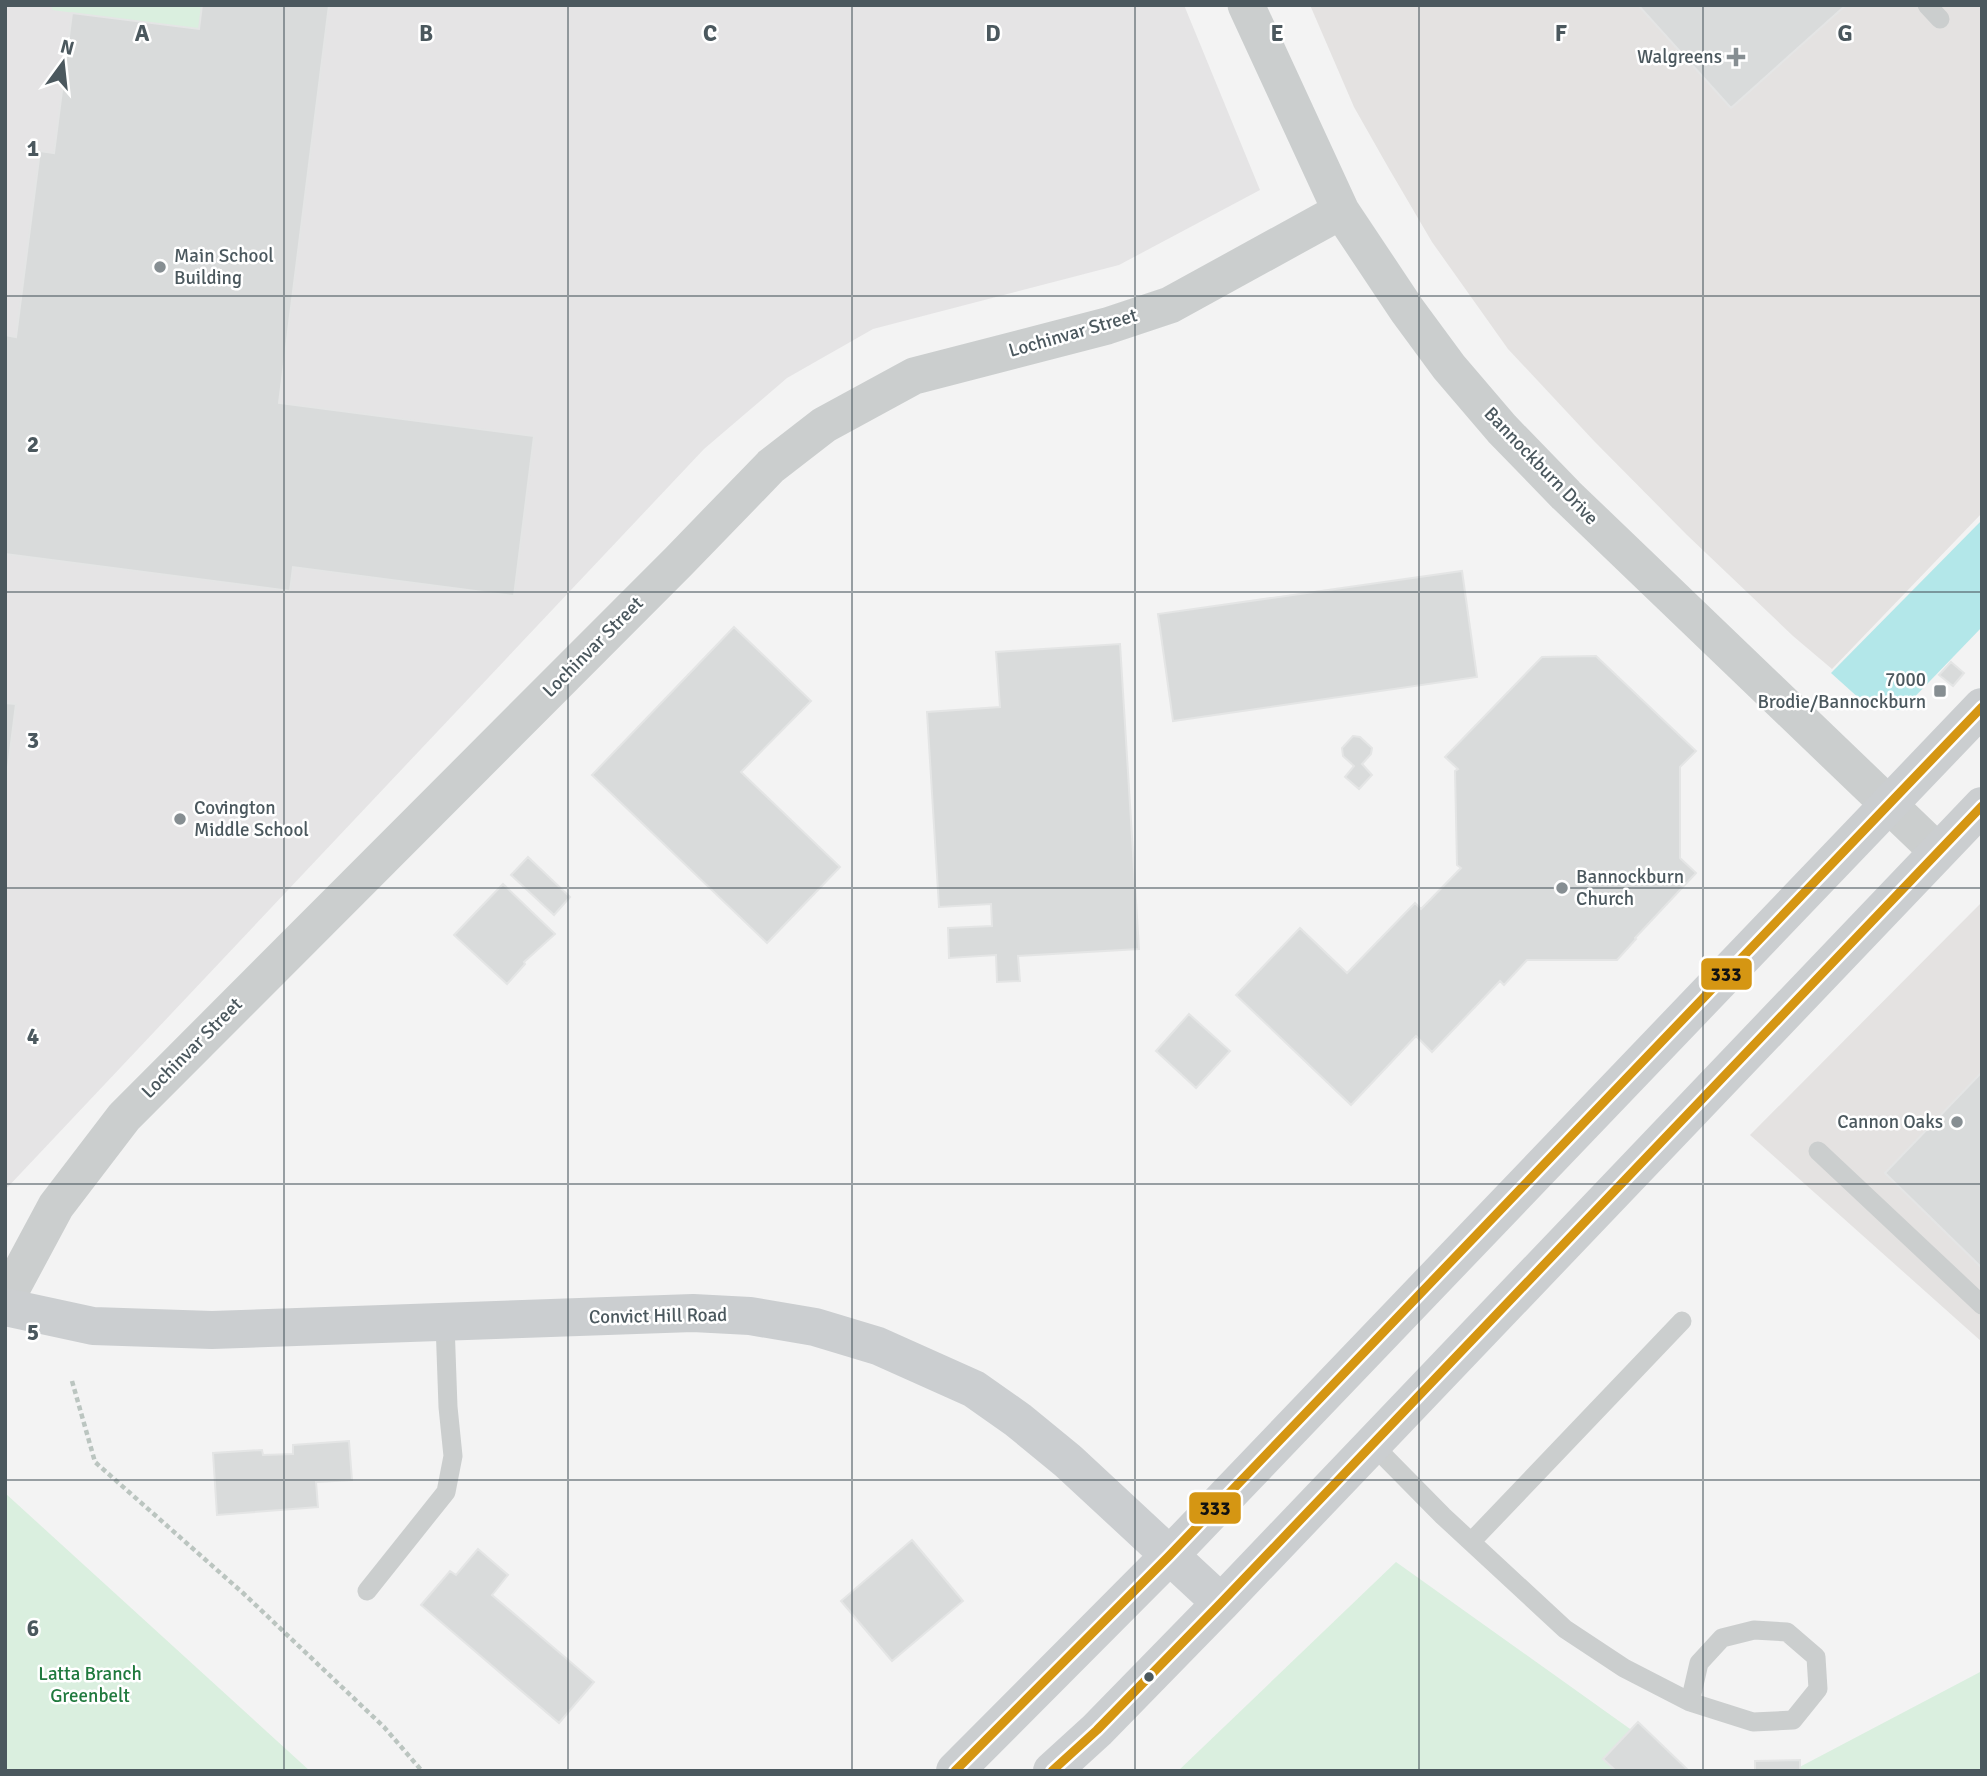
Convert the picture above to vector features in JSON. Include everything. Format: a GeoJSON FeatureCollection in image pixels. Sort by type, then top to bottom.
{"type":"FeatureCollection","features":[{"type":"Feature","properties":{"kind":"main road"},"geometry":{"type":"LineString","coordinates":[[956,1771],[1169,1556],[1982,707]]}},
{"type":"Feature","properties":{"kind":"main road"},"geometry":{"type":"LineString","coordinates":[[1052,1771],[1097,1730],[1220,1603],[1982,806]]}},
{"type":"Feature","properties":{"kind":"main road","name":"Convict Hill Road"},"geometry":{"type":"LineString","coordinates":[[5,1307],[93,1326],[134,1329],[444,1323],[693,1313],[750,1316],[815,1327],[878,1346],[974,1389],[1018,1420],[1068,1461],[1220,1603]]}},
{"type":"Feature","properties":{"kind":"street","name":"Bannockburn Drive"},"geometry":{"type":"LineString","coordinates":[[1246,5],[1341,211],[1407,310],[1449,366],[1502,429],[1566,495],[1937,851]]}},
{"type":"Feature","properties":{"kind":"street","name":"Lochinvar Street"},"geometry":{"type":"LineString","coordinates":[[5,1301],[56,1206],[124,1116],[670,571],[771,466],[824,425],[914,376],[1107,326],[1170,305],[1341,211]]}},
{"type":"Feature","properties":{"kind":"lane"},"geometry":{"type":"LineString","coordinates":[[1818,1150],[1982,1305]]}},
{"type":"Feature","properties":{"kind":"lane"},"geometry":{"type":"LineString","coordinates":[[1471,1542],[1682,1321]]}},
{"type":"Feature","properties":{"kind":"lane"},"geometry":{"type":"LineString","coordinates":[[367,1591],[446,1492],[453,1456],[444,1323]]}},
{"type":"Feature","properties":{"kind":"lane"},"geometry":{"type":"LineString","coordinates":[[1372,1444],[1471,1542],[1565,1629],[1624,1668],[1690,1702],[1753,1722],[1793,1720],[1818,1689],[1816,1657],[1787,1632],[1754,1630],[1722,1638],[1699,1663],[1690,1702]]}},
{"type":"Feature","properties":{"kind":"path"},"geometry":{"type":"LineString","coordinates":[[72,1381],[95,1462],[243,1593],[383,1727],[422,1771]]}},
{"type":"Feature","properties":{"kind":"shaded area","name":"Covington Middle School"},"geometry":{"type":"Polygon","coordinates":[[[5,5],[1184,5],[1260,190],[1119,265],[873,329],[787,378],[704,449],[5,1190],[5,5]]]}},
{"type":"Feature","properties":{"kind":"shaded area"},"geometry":{"type":"Polygon","coordinates":[[[1310,5],[1978,5],[1982,9],[1982,513],[1832,669],[1793,636],[1687,535],[1508,349],[1432,242],[1388,167],[1354,107],[1310,5]]]}},
{"type":"Feature","properties":{"kind":"shaded area","name":"Cannon Oaks"},"geometry":{"type":"Polygon","coordinates":[[[1982,902],[1982,1342],[1750,1135],[1982,902]]]}},
{"type":"Feature","properties":{"kind":"green space"},"geometry":{"type":"Polygon","coordinates":[[[52,5],[202,5],[199,29],[52,10],[52,5]]]}},
{"type":"Feature","properties":{"kind":"green space","name":"Latta Branch Greenbelt"},"geometry":{"type":"Polygon","coordinates":[[[5,1493],[310,1771],[5,1771],[5,1493]]]}},
{"type":"Feature","properties":{"kind":"green space"},"geometry":{"type":"Polygon","coordinates":[[[1396,1562],[1689,1771],[1178,1771],[1396,1562]]]}},
{"type":"Feature","properties":{"kind":"green space"},"geometry":{"type":"Polygon","coordinates":[[[1982,1671],[1982,1771],[1792,1771],[1982,1671]]]}},
{"type":"Feature","properties":{"kind":"water"},"geometry":{"type":"Polygon","coordinates":[[[1982,520],[1982,627],[1902,710],[1871,709],[1831,673],[1982,520]]]}},
{"type":"Feature","properties":{"kind":"building","name":"Main School Building"},"geometry":{"type":"Polygon","coordinates":[[[202,5],[329,5],[279,403],[534,436],[514,596],[293,567],[290,591],[5,554],[5,335],[16,337],[40,151],[54,153],[72,13],[199,29],[202,5]]]}},
{"type":"Feature","properties":{"kind":"building","name":"Walgreens"},"geometry":{"type":"Polygon","coordinates":[[[1638,5],[1846,5],[1731,108],[1638,5]]]}},
{"type":"Feature","properties":{"kind":"building"},"geometry":{"type":"Polygon","coordinates":[[[1462,571],[1477,677],[1173,721],[1158,614],[1462,571]]]}},
{"type":"Feature","properties":{"kind":"building"},"geometry":{"type":"Polygon","coordinates":[[[734,627],[811,701],[741,772],[840,867],[767,943],[592,775],[734,627]]]}},
{"type":"Feature","properties":{"kind":"building"},"geometry":{"type":"Polygon","coordinates":[[[1120,644],[1139,949],[1018,956],[1020,981],[997,982],[996,955],[949,958],[948,928],[992,926],[991,904],[939,907],[927,712],[1000,707],[996,652],[1120,644]]]}},
{"type":"Feature","properties":{"kind":"building","name":"Bannockburn Church"},"geometry":{"type":"Polygon","coordinates":[[[1596,656],[1696,751],[1680,767],[1680,858],[1696,873],[1617,960],[1527,960],[1504,985],[1500,981],[1432,1052],[1416,1036],[1351,1105],[1236,995],[1300,928],[1347,973],[1415,903],[1421,909],[1461,868],[1457,865],[1455,771],[1458,769],[1445,757],[1542,657],[1596,656]]]}},
{"type":"Feature","properties":{"kind":"building"},"geometry":{"type":"Polygon","coordinates":[[[1951,662],[1964,673],[1953,686],[1939,675],[1951,662]]]}},
{"type":"Feature","properties":{"kind":"building"},"geometry":{"type":"Polygon","coordinates":[[[5,703],[16,704],[5,791],[5,703]]]}},
{"type":"Feature","properties":{"kind":"building"},"geometry":{"type":"Polygon","coordinates":[[[1353,736],[1360,737],[1372,748],[1371,754],[1362,764],[1372,775],[1359,789],[1345,777],[1354,766],[1343,756],[1342,748],[1353,736]]]}},
{"type":"Feature","properties":{"kind":"building"},"geometry":{"type":"Polygon","coordinates":[[[528,857],[570,897],[554,915],[511,875],[528,857]]]}},
{"type":"Feature","properties":{"kind":"building"},"geometry":{"type":"Polygon","coordinates":[[[503,884],[555,934],[524,962],[507,984],[454,935],[503,884]]]}},
{"type":"Feature","properties":{"kind":"building"},"geometry":{"type":"Polygon","coordinates":[[[1189,1014],[1230,1051],[1196,1088],[1156,1051],[1189,1014]]]}},
{"type":"Feature","properties":{"kind":"building","name":"Cannon Oaks"},"geometry":{"type":"Polygon","coordinates":[[[1982,1072],[1982,1268],[1885,1173],[1982,1072]]]}},
{"type":"Feature","properties":{"kind":"building"},"geometry":{"type":"Polygon","coordinates":[[[349,1441],[352,1480],[316,1482],[318,1507],[217,1515],[213,1453],[262,1450],[263,1455],[293,1454],[293,1445],[349,1441]]]}},
{"type":"Feature","properties":{"kind":"building"},"geometry":{"type":"Polygon","coordinates":[[[912,1540],[963,1601],[892,1661],[841,1601],[912,1540]]]}},
{"type":"Feature","properties":{"kind":"building"},"geometry":{"type":"Polygon","coordinates":[[[478,1549],[508,1575],[492,1595],[594,1682],[559,1723],[421,1605],[450,1571],[456,1575],[478,1549]]]}},
{"type":"Feature","properties":{"kind":"building"},"geometry":{"type":"Polygon","coordinates":[[[1638,1722],[1689,1771],[1616,1771],[1603,1759],[1638,1722]]]}},
{"type":"Feature","properties":{"kind":"building"},"geometry":{"type":"Polygon","coordinates":[[[1800,1760],[1800,1771],[1755,1771],[1755,1761],[1800,1760]]]}},
{"type":"Feature","properties":{"kind":"transit line","name":"333"},"geometry":{"type":"LineString","coordinates":[[955,1771],[1169,1556],[1982,707]]}},
{"type":"Feature","properties":{"kind":"transit line","name":"333"},"geometry":{"type":"LineString","coordinates":[[1052,1771],[1097,1730],[1221,1603],[1982,806]]}},
{"type":"Feature","properties":{"kind":"place","name":"Walgreens"},"geometry":{"type":"Point","coordinates":[1736,57]}},
{"type":"Feature","properties":{"kind":"place","name":"Main School Building"},"geometry":{"type":"Point","coordinates":[160,267]}},
{"type":"Feature","properties":{"kind":"place","name":"7000 Brodie/Bannockburn"},"geometry":{"type":"Point","coordinates":[1940,691]}},
{"type":"Feature","properties":{"kind":"place","name":"Covington Middle School"},"geometry":{"type":"Point","coordinates":[180,819]}},
{"type":"Feature","properties":{"kind":"place","name":"Bannockburn Church"},"geometry":{"type":"Point","coordinates":[1562,888]}},
{"type":"Feature","properties":{"kind":"place","name":"Cannon Oaks"},"geometry":{"type":"Point","coordinates":[1957,1122]}}]}
